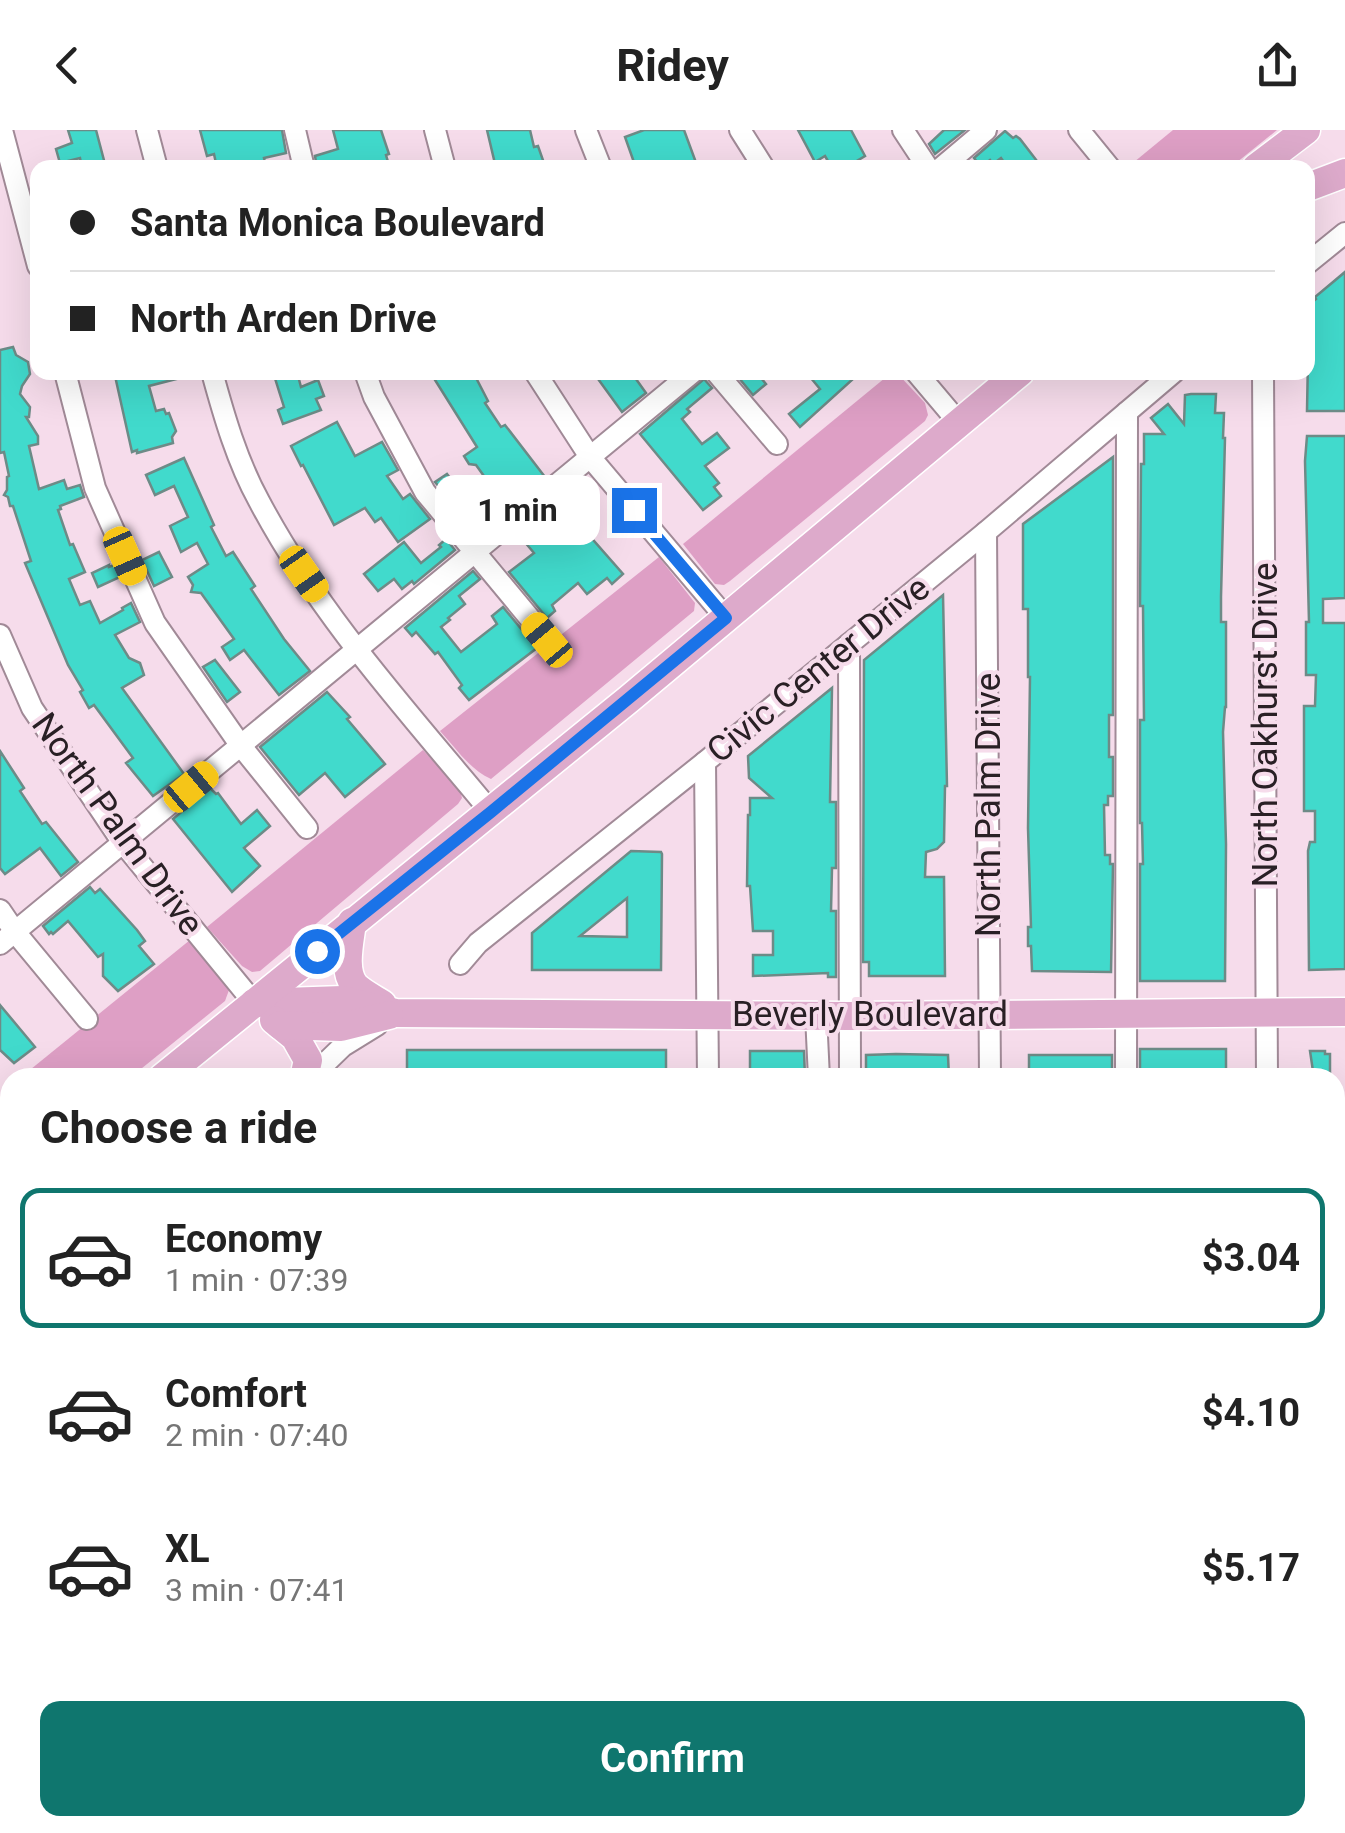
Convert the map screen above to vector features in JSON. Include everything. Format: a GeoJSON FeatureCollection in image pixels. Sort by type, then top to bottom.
{"type":"FeatureCollection","features":[{"type":"Feature","properties":{"kind":"main road"},"geometry":{"type":"LineString","coordinates":[[1267,160],[1306,130]]}},
{"type":"Feature","properties":{"kind":"main road"},"geometry":{"type":"LineString","coordinates":[[1315,184],[1345,173]]}},
{"type":"Feature","properties":{"kind":"main road"},"geometry":{"type":"LineString","coordinates":[[174,1068],[491,812],[1010,380]]}},
{"type":"Feature","properties":{"kind":"main road"},"geometry":{"type":"LineString","coordinates":[[352,922],[348,962],[354,985],[396,1014]]}},
{"type":"Feature","properties":{"kind":"main road","name":"Beverly Boulevard"},"geometry":{"type":"LineString","coordinates":[[254,1003],[343,1000],[396,1014]]}},
{"type":"Feature","properties":{"kind":"main road"},"geometry":{"type":"LineString","coordinates":[[254,1003],[296,1037],[308,1060],[308,1068]]}},
{"type":"Feature","properties":{"kind":"main road","name":"Beverly Boulevard"},"geometry":{"type":"LineString","coordinates":[[280,1025],[341,1027],[396,1014],[1345,1012]]}},
{"type":"Feature","properties":{"kind":"street"},"geometry":{"type":"LineString","coordinates":[[2,130],[30,236]]}},
{"type":"Feature","properties":{"kind":"street"},"geometry":{"type":"LineString","coordinates":[[147,130],[155,160]]}},
{"type":"Feature","properties":{"kind":"street"},"geometry":{"type":"LineString","coordinates":[[295,130],[302,160]]}},
{"type":"Feature","properties":{"kind":"street"},"geometry":{"type":"LineString","coordinates":[[435,130],[443,160]]}},
{"type":"Feature","properties":{"kind":"street"},"geometry":{"type":"LineString","coordinates":[[586,130],[598,160]]}},
{"type":"Feature","properties":{"kind":"street"},"geometry":{"type":"LineString","coordinates":[[740,130],[759,160]]}},
{"type":"Feature","properties":{"kind":"street"},"geometry":{"type":"LineString","coordinates":[[904,130],[923,160]]}},
{"type":"Feature","properties":{"kind":"street"},"geometry":{"type":"LineString","coordinates":[[950,160],[986,130]]}},
{"type":"Feature","properties":{"kind":"street"},"geometry":{"type":"LineString","coordinates":[[1079,130],[1103,160]]}},
{"type":"Feature","properties":{"kind":"street"},"geometry":{"type":"LineString","coordinates":[[1315,257],[1345,232]]}},
{"type":"Feature","properties":{"kind":"street"},"geometry":{"type":"LineString","coordinates":[[67,380],[95,488],[155,623],[241,746],[307,828]]}},
{"type":"Feature","properties":{"kind":"street"},"geometry":{"type":"LineString","coordinates":[[214,380],[226,425],[257,498],[286,549],[357,650],[491,812]]}},
{"type":"Feature","properties":{"kind":"street"},"geometry":{"type":"LineString","coordinates":[[368,380],[425,492],[547,640]]}},
{"type":"Feature","properties":{"kind":"street"},"geometry":{"type":"LineString","coordinates":[[540,380],[590,457],[726,618]]}},
{"type":"Feature","properties":{"kind":"street"},"geometry":{"type":"LineString","coordinates":[[8,938],[682,380]]}},
{"type":"Feature","properties":{"kind":"street"},"geometry":{"type":"LineString","coordinates":[[723,380],[777,444]]}},
{"type":"Feature","properties":{"kind":"street"},"geometry":{"type":"LineString","coordinates":[[923,380],[959,423]]}},
{"type":"Feature","properties":{"kind":"street","name":"Civic Center Drive"},"geometry":{"type":"LineString","coordinates":[[460,964],[478,942],[986,532],[1165,380]]}},
{"type":"Feature","properties":{"kind":"street","name":"North Oakhurst Drive"},"geometry":{"type":"LineString","coordinates":[[1264,380],[1267,1068]]}},
{"type":"Feature","properties":{"kind":"street"},"geometry":{"type":"LineString","coordinates":[[1126,1068],[1127,412]]}},
{"type":"Feature","properties":{"kind":"street","name":"North Palm Drive"},"geometry":{"type":"LineString","coordinates":[[986,532],[990,1068]]}},
{"type":"Feature","properties":{"kind":"street","name":"North Palm Drive"},"geometry":{"type":"LineString","coordinates":[[0,635],[32,708],[124,842],[254,1003]]}},
{"type":"Feature","properties":{"kind":"street"},"geometry":{"type":"LineString","coordinates":[[848,644],[850,1068]]}},
{"type":"Feature","properties":{"kind":"street"},"geometry":{"type":"LineString","coordinates":[[705,762],[708,1068]]}},
{"type":"Feature","properties":{"kind":"street"},"geometry":{"type":"LineString","coordinates":[[0,910],[8,938],[87,1019]]}},
{"type":"Feature","properties":{"kind":"street"},"geometry":{"type":"LineString","coordinates":[[318,1068],[343,1046],[396,1014]]}},
{"type":"Feature","properties":{"kind":"street"},"geometry":{"type":"LineString","coordinates":[[338,1068],[396,1014]]}},
{"type":"Feature","properties":{"kind":"street"},"geometry":{"type":"LineString","coordinates":[[816,1015],[819,1068]]}},
{"type":"Feature","properties":{"kind":"shaded area"},"geometry":{"type":"Polygon","coordinates":[[[1173,130],[1277,130],[1240,160],[1137,160],[1173,130]]]}},
{"type":"Feature","properties":{"kind":"shaded area"},"geometry":{"type":"Polygon","coordinates":[[[882,380],[904,380],[925,403],[925,421],[724,585],[715,584],[683,544],[882,380]]]}},
{"type":"Feature","properties":{"kind":"shaded area"},"geometry":{"type":"Polygon","coordinates":[[[659,557],[695,603],[694,611],[491,779],[470,764],[440,731],[659,557]]]}},
{"type":"Feature","properties":{"kind":"shaded area"},"geometry":{"type":"Polygon","coordinates":[[[423,750],[460,790],[462,798],[458,804],[260,971],[252,972],[242,966],[207,927],[423,750]]]}},
{"type":"Feature","properties":{"kind":"shaded area"},"geometry":{"type":"Polygon","coordinates":[[[190,940],[229,990],[225,1001],[142,1068],[32,1068],[190,940]]]}},
{"type":"Feature","properties":{"kind":"building"},"geometry":{"type":"Polygon","coordinates":[[[68,130],[96,130],[104,160],[59,160],[56,149],[72,143],[68,130]]]}},
{"type":"Feature","properties":{"kind":"building"},"geometry":{"type":"Polygon","coordinates":[[[200,130],[282,130],[286,153],[264,160],[215,160],[214,154],[207,156],[200,130]]]}},
{"type":"Feature","properties":{"kind":"building"},"geometry":{"type":"Polygon","coordinates":[[[333,130],[381,130],[389,154],[387,160],[316,160],[315,156],[338,149],[333,130]]]}},
{"type":"Feature","properties":{"kind":"building"},"geometry":{"type":"Polygon","coordinates":[[[487,130],[530,130],[534,147],[538,146],[543,160],[494,160],[487,130]]]}},
{"type":"Feature","properties":{"kind":"building"},"geometry":{"type":"Polygon","coordinates":[[[644,130],[684,130],[695,160],[633,160],[625,137],[644,130]]]}},
{"type":"Feature","properties":{"kind":"building"},"geometry":{"type":"Polygon","coordinates":[[[798,130],[851,130],[865,156],[858,160],[827,160],[825,156],[814,160],[798,130]]]}},
{"type":"Feature","properties":{"kind":"building"},"geometry":{"type":"Polygon","coordinates":[[[944,130],[965,130],[935,154],[929,144],[944,130]]]}},
{"type":"Feature","properties":{"kind":"building"},"geometry":{"type":"Polygon","coordinates":[[[1005,131],[1020,139],[1036,160],[976,160],[1005,131]]]}},
{"type":"Feature","properties":{"kind":"building"},"geometry":{"type":"Polygon","coordinates":[[[1345,272],[1345,411],[1307,411],[1308,380],[1315,380],[1315,297],[1345,272]]]}},
{"type":"Feature","properties":{"kind":"building"},"geometry":{"type":"Polygon","coordinates":[[[13,347],[16,355],[28,362],[30,374],[20,394],[30,407],[26,417],[38,436],[38,444],[29,446],[39,489],[64,480],[67,489],[80,485],[84,497],[58,510],[85,572],[69,579],[80,605],[90,601],[100,623],[131,603],[140,622],[115,635],[129,658],[140,663],[144,675],[122,688],[184,774],[153,796],[126,763],[133,758],[94,705],[89,708],[80,692],[83,690],[68,665],[25,563],[31,561],[13,506],[4,495],[9,476],[4,452],[0,453],[0,350],[13,347]]]}},
{"type":"Feature","properties":{"kind":"building"},"geometry":{"type":"Polygon","coordinates":[[[116,380],[172,380],[149,386],[156,411],[164,409],[169,413],[176,431],[173,443],[132,452],[116,380]]]}},
{"type":"Feature","properties":{"kind":"building"},"geometry":{"type":"Polygon","coordinates":[[[276,380],[299,380],[301,387],[318,380],[324,396],[316,399],[321,410],[283,424],[278,410],[284,407],[276,380]]]}},
{"type":"Feature","properties":{"kind":"building"},"geometry":{"type":"Polygon","coordinates":[[[435,380],[477,380],[488,401],[485,403],[501,427],[505,425],[545,477],[521,496],[513,486],[507,491],[501,485],[494,490],[476,465],[469,464],[464,456],[477,447],[435,380]]]}},
{"type":"Feature","properties":{"kind":"building"},"geometry":{"type":"Polygon","coordinates":[[[599,380],[637,380],[646,393],[622,412],[599,380]]]}},
{"type":"Feature","properties":{"kind":"building"},"geometry":{"type":"Polygon","coordinates":[[[705,380],[712,388],[687,409],[690,412],[682,419],[702,444],[717,433],[729,448],[705,466],[719,483],[714,487],[721,496],[703,510],[640,434],[705,380]]]}},
{"type":"Feature","properties":{"kind":"building"},"geometry":{"type":"Polygon","coordinates":[[[741,380],[763,380],[766,384],[753,395],[741,380]]]}},
{"type":"Feature","properties":{"kind":"building"},"geometry":{"type":"Polygon","coordinates":[[[813,380],[852,380],[800,427],[789,414],[820,389],[813,380]]]}},
{"type":"Feature","properties":{"kind":"building"},"geometry":{"type":"Polygon","coordinates":[[[1216,394],[1215,413],[1224,413],[1221,622],[1226,622],[1225,981],[1140,981],[1140,720],[1144,720],[1141,464],[1144,434],[1164,434],[1151,418],[1168,404],[1184,424],[1185,395],[1216,394]]]}},
{"type":"Feature","properties":{"kind":"building"},"geometry":{"type":"Polygon","coordinates":[[[337,422],[355,456],[382,442],[398,470],[387,476],[403,499],[410,494],[430,519],[398,542],[381,518],[375,522],[365,508],[334,525],[301,466],[291,446],[337,422]]]}},
{"type":"Feature","properties":{"kind":"building"},"geometry":{"type":"Polygon","coordinates":[[[1307,436],[1345,436],[1345,598],[1323,599],[1323,623],[1345,623],[1345,969],[1309,970],[1308,851],[1310,842],[1315,842],[1315,811],[1304,811],[1304,706],[1315,706],[1316,675],[1306,675],[1307,436]]]}},
{"type":"Feature","properties":{"kind":"building"},"geometry":{"type":"Polygon","coordinates":[[[1113,457],[1113,715],[1109,715],[1109,757],[1113,757],[1113,796],[1108,796],[1108,805],[1104,805],[1105,855],[1110,855],[1113,864],[1111,972],[1032,971],[1028,946],[1030,677],[1028,609],[1023,609],[1023,524],[1113,457]]]}},
{"type":"Feature","properties":{"kind":"building"},"geometry":{"type":"Polygon","coordinates":[[[184,458],[226,556],[233,552],[255,586],[251,589],[310,671],[279,695],[244,650],[230,660],[222,647],[234,639],[201,593],[191,592],[193,585],[188,577],[208,564],[197,543],[181,552],[170,526],[188,517],[174,486],[155,495],[146,475],[184,458]]]}},
{"type":"Feature","properties":{"kind":"building"},"geometry":{"type":"Polygon","coordinates":[[[447,474],[472,505],[462,513],[435,482],[447,474]]]}},
{"type":"Feature","properties":{"kind":"building"},"geometry":{"type":"Polygon","coordinates":[[[552,508],[571,529],[583,519],[592,530],[588,534],[623,574],[612,584],[607,578],[587,594],[578,583],[552,605],[555,611],[547,618],[509,572],[534,553],[518,534],[552,508]]]}},
{"type":"Feature","properties":{"kind":"building"},"geometry":{"type":"Polygon","coordinates":[[[446,539],[455,550],[414,584],[412,581],[402,589],[394,579],[378,591],[364,574],[404,542],[421,563],[446,539]]]}},
{"type":"Feature","properties":{"kind":"building"},"geometry":{"type":"Polygon","coordinates":[[[159,552],[172,577],[154,586],[142,560],[159,552]]]}},
{"type":"Feature","properties":{"kind":"building"},"geometry":{"type":"Polygon","coordinates":[[[114,565],[120,577],[98,587],[92,573],[114,565]]]}},
{"type":"Feature","properties":{"kind":"building"},"geometry":{"type":"Polygon","coordinates":[[[473,571],[480,579],[459,596],[465,604],[441,627],[461,652],[497,624],[492,616],[503,607],[537,648],[469,700],[438,652],[435,654],[416,632],[412,636],[405,628],[473,571]]]}},
{"type":"Feature","properties":{"kind":"building"},"geometry":{"type":"Polygon","coordinates":[[[943,595],[947,786],[944,842],[926,852],[925,877],[944,877],[945,976],[869,976],[869,962],[863,962],[864,660],[943,595]]]}},
{"type":"Feature","properties":{"kind":"building"},"geometry":{"type":"Polygon","coordinates":[[[215,660],[240,692],[227,702],[203,667],[215,660]]]}},
{"type":"Feature","properties":{"kind":"building"},"geometry":{"type":"Polygon","coordinates":[[[832,688],[830,802],[836,802],[836,868],[832,868],[831,911],[836,911],[836,977],[828,977],[828,973],[753,976],[753,955],[773,955],[773,931],[753,931],[747,886],[748,815],[750,798],[772,798],[749,778],[748,756],[832,688]]]}},
{"type":"Feature","properties":{"kind":"building"},"geometry":{"type":"Polygon","coordinates":[[[327,692],[385,764],[345,797],[325,773],[299,795],[260,747],[327,692]]]}},
{"type":"Feature","properties":{"kind":"building"},"geometry":{"type":"Polygon","coordinates":[[[0,751],[42,824],[46,822],[78,862],[61,876],[40,848],[5,874],[0,868],[0,751]]]}},
{"type":"Feature","properties":{"kind":"building"},"geometry":{"type":"Polygon","coordinates":[[[210,788],[241,824],[257,810],[270,826],[244,848],[260,866],[232,892],[173,819],[210,788]]]}},
{"type":"Feature","properties":{"kind":"building"},"geometry":{"type":"Polygon","coordinates":[[[631,851],[661,852],[661,970],[532,970],[532,933],[631,851]],[[627,898],[580,936],[627,937],[627,898]]]}},
{"type":"Feature","properties":{"kind":"building"},"geometry":{"type":"Polygon","coordinates":[[[90,887],[95,893],[100,889],[137,930],[145,941],[139,946],[154,964],[118,991],[103,976],[103,954],[98,957],[68,921],[53,934],[43,926],[90,887]]]}},
{"type":"Feature","properties":{"kind":"building"},"geometry":{"type":"Polygon","coordinates":[[[0,1005],[35,1047],[14,1063],[0,1050],[0,1005]]]}},
{"type":"Feature","properties":{"kind":"building"},"geometry":{"type":"Polygon","coordinates":[[[1140,1049],[1226,1049],[1226,1068],[1140,1068],[1140,1049]]]}},
{"type":"Feature","properties":{"kind":"building"},"geometry":{"type":"Polygon","coordinates":[[[407,1050],[666,1050],[666,1068],[407,1068],[407,1050]]]}},
{"type":"Feature","properties":{"kind":"building"},"geometry":{"type":"Polygon","coordinates":[[[750,1051],[804,1051],[805,1068],[750,1068],[750,1051]]]}},
{"type":"Feature","properties":{"kind":"building"},"geometry":{"type":"Polygon","coordinates":[[[1310,1051],[1330,1054],[1330,1068],[1313,1068],[1310,1051]]]}},
{"type":"Feature","properties":{"kind":"building"},"geometry":{"type":"Polygon","coordinates":[[[866,1055],[948,1055],[949,1068],[866,1068],[866,1055]]]}},
{"type":"Feature","properties":{"kind":"building"},"geometry":{"type":"Polygon","coordinates":[[[1029,1055],[1112,1055],[1112,1068],[1029,1068],[1029,1055]]]}},
{"type":"Feature","properties":{"kind":"route"},"geometry":{"type":"LineString","coordinates":[[317,951],[726,618],[634,510]]}}]}
